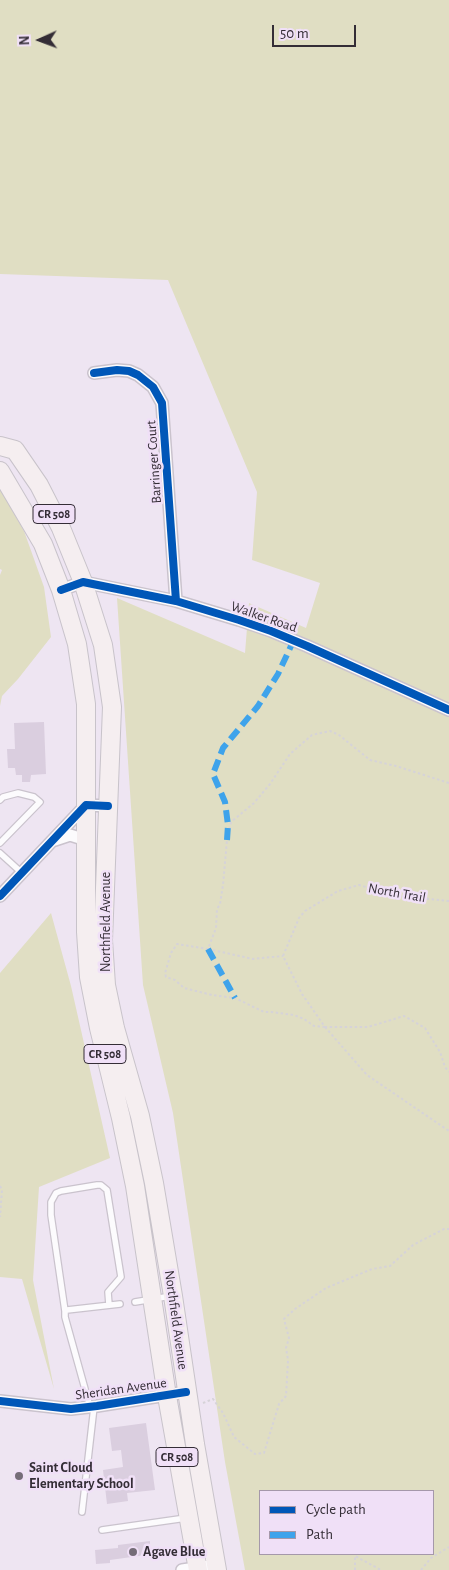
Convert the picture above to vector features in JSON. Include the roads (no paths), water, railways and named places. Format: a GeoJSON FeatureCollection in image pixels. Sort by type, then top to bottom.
{"type":"FeatureCollection","features":[{"type":"Feature","properties":{"kind":"main road","name":"Northfield Avenue"},"geometry":{"type":"LineString","coordinates":[[0,446],[15,450],[39,485],[61,528],[83,582],[102,645],[112,708],[103,940],[106,985],[115,1028],[140,1116],[154,1183],[173,1296],[186,1392],[216,1568]]}},
{"type":"Feature","properties":{"kind":"main road","name":"Northfield Avenue"},"geometry":{"type":"LineString","coordinates":[[0,471],[43,544],[61,590],[77,644],[86,704],[86,932],[89,977],[135,1186],[167,1396],[188,1517],[193,1569]]}},
{"type":"Feature","properties":{"kind":"street","name":"Barringer Court"},"geometry":{"type":"LineString","coordinates":[[94,373],[117,370],[129,371],[138,375],[153,387],[162,404],[176,602]]}},
{"type":"Feature","properties":{"kind":"street","name":"Walker Road"},"geometry":{"type":"LineString","coordinates":[[83,582],[176,602],[271,631],[449,710]]}},
{"type":"Feature","properties":{"kind":"street"},"geometry":{"type":"LineString","coordinates":[[61,590],[83,582]]}},
{"type":"Feature","properties":{"kind":"street"},"geometry":{"type":"LineString","coordinates":[[0,896],[86,805],[108,806]]}},
{"type":"Feature","properties":{"kind":"street"},"geometry":{"type":"LineString","coordinates":[[54,840],[70,835],[86,840]]}},
{"type":"Feature","properties":{"kind":"street","name":"Sheridan Avenue"},"geometry":{"type":"LineString","coordinates":[[0,1401],[70,1409],[186,1392]]}},
{"type":"Feature","properties":{"kind":"street"},"geometry":{"type":"LineString","coordinates":[[193,1569],[216,1568]]}},
{"type":"Feature","properties":{"kind":"lane"},"geometry":{"type":"LineString","coordinates":[[0,800],[3,797],[18,793],[34,797],[40,802],[0,843]]}},
{"type":"Feature","properties":{"kind":"lane"},"geometry":{"type":"LineString","coordinates":[[0,853],[22,873]]}},
{"type":"Feature","properties":{"kind":"lane"},"geometry":{"type":"LineString","coordinates":[[82,1512],[92,1407],[65,1317],[51,1215],[51,1202],[56,1193],[97,1185],[101,1185],[107,1190],[120,1277],[108,1292],[109,1305]]}},
{"type":"Feature","properties":{"kind":"lane"},"geometry":{"type":"LineString","coordinates":[[135,1302],[173,1296]]}},
{"type":"Feature","properties":{"kind":"lane"},"geometry":{"type":"LineString","coordinates":[[65,1311],[120,1304]]}},
{"type":"Feature","properties":{"kind":"lane"},"geometry":{"type":"LineString","coordinates":[[102,1530],[188,1517]]}},
{"type":"Feature","properties":{"kind":"place","name":"Saint Cloud Elementary School"},"geometry":{"type":"Point","coordinates":[19,1476]}},
{"type":"Feature","properties":{"kind":"place","name":"Agave Blue"},"geometry":{"type":"Point","coordinates":[133,1552]}}]}
